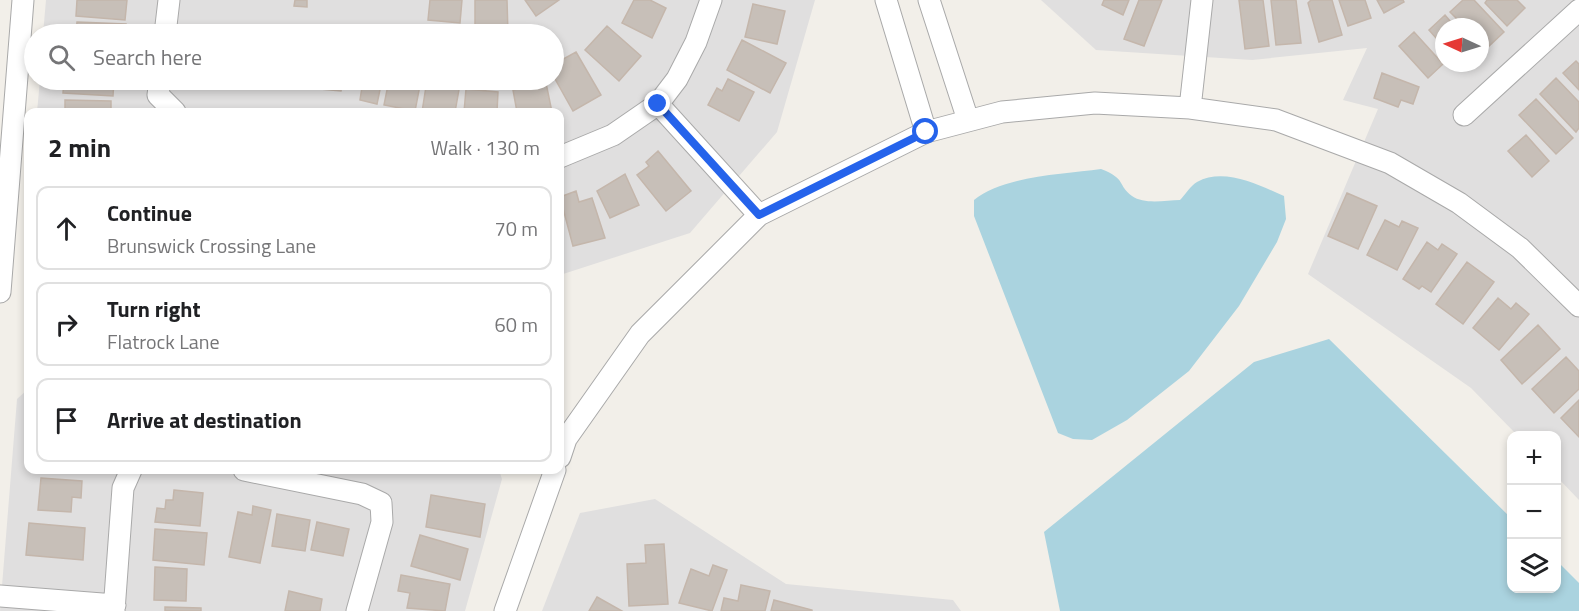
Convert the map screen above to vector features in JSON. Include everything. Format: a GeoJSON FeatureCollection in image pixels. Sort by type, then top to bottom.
{"type":"FeatureCollection","features":[{"type":"Feature","properties":{"kind":"street"},"geometry":{"type":"LineString","coordinates":[[0,292],[23,0]]}},
{"type":"Feature","properties":{"kind":"street"},"geometry":{"type":"LineString","coordinates":[[166,24],[169,0]]}},
{"type":"Feature","properties":{"kind":"street"},"geometry":{"type":"LineString","coordinates":[[564,155],[613,135],[658,104],[677,79],[696,42],[711,0]]}},
{"type":"Feature","properties":{"kind":"street"},"geometry":{"type":"LineString","coordinates":[[886,0],[926,132]]}},
{"type":"Feature","properties":{"kind":"street"},"geometry":{"type":"LineString","coordinates":[[929,0],[968,120]]}},
{"type":"Feature","properties":{"kind":"street"},"geometry":{"type":"LineString","coordinates":[[1190,108],[1202,0]]}},
{"type":"Feature","properties":{"kind":"street"},"geometry":{"type":"LineString","coordinates":[[1464,115],[1579,10]]}},
{"type":"Feature","properties":{"kind":"street"},"geometry":{"type":"LineString","coordinates":[[161,90],[172,108]]}},
{"type":"Feature","properties":{"kind":"street"},"geometry":{"type":"LineString","coordinates":[[564,445],[640,334],[759,215],[926,132],[1002,112],[1095,103],[1190,108],[1276,120],[1390,163],[1459,203],[1520,248],[1579,306]]}},
{"type":"Feature","properties":{"kind":"street"},"geometry":{"type":"LineString","coordinates":[[658,104],[759,215]]}},
{"type":"Feature","properties":{"kind":"street"},"geometry":{"type":"LineString","coordinates":[[0,596],[114,608],[123,488],[128,474]]}},
{"type":"Feature","properties":{"kind":"street"},"geometry":{"type":"LineString","coordinates":[[264,474],[362,494],[381,503],[382,522],[357,611]]}},
{"type":"Feature","properties":{"kind":"street"},"geometry":{"type":"LineString","coordinates":[[505,611],[554,474]]}},
{"type":"Feature","properties":{"kind":"shaded area"},"geometry":{"type":"Polygon","coordinates":[[[46,0],[815,0],[777,132],[690,233],[564,274],[564,108],[37,108],[39,90],[564,90],[564,24],[44,24],[46,0]]]}},
{"type":"Feature","properties":{"kind":"shaded area"},"geometry":{"type":"Polygon","coordinates":[[[1041,0],[1579,0],[1579,500],[1561,481],[1561,431],[1513,431],[1471,388],[1308,274],[1378,109],[1343,100],[1367,48],[1252,60],[1096,50],[1041,0]]]}},
{"type":"Feature","properties":{"kind":"shaded area"},"geometry":{"type":"Polygon","coordinates":[[[24,393],[24,474],[500,474],[502,479],[465,611],[0,611],[17,399],[24,393]]]}},
{"type":"Feature","properties":{"kind":"shaded area"},"geometry":{"type":"Polygon","coordinates":[[[655,499],[786,584],[953,600],[961,611],[542,611],[580,513],[655,499]]]}},
{"type":"Feature","properties":{"kind":"water"},"geometry":{"type":"Polygon","coordinates":[[[1101,169],[1115,176],[1132,196],[1149,201],[1180,200],[1195,183],[1207,178],[1218,176],[1241,179],[1284,196],[1286,219],[1277,242],[1239,306],[1189,371],[1127,420],[1092,440],[1073,439],[1058,433],[974,216],[974,200],[986,192],[1017,181],[1101,169]]]}},
{"type":"Feature","properties":{"kind":"water"},"geometry":{"type":"Polygon","coordinates":[[[1329,339],[1507,514],[1507,593],[1561,593],[1561,565],[1579,583],[1579,611],[1060,611],[1044,532],[1254,362],[1329,339]]]}},
{"type":"Feature","properties":{"kind":"building"},"geometry":{"type":"Polygon","coordinates":[[[77,0],[127,0],[125,20],[76,16],[77,0]]]}},
{"type":"Feature","properties":{"kind":"building"},"geometry":{"type":"Polygon","coordinates":[[[295,0],[307,0],[307,7],[294,6],[295,0]]]}},
{"type":"Feature","properties":{"kind":"building"},"geometry":{"type":"Polygon","coordinates":[[[430,0],[462,0],[460,23],[428,20],[430,0]]]}},
{"type":"Feature","properties":{"kind":"building"},"geometry":{"type":"Polygon","coordinates":[[[475,0],[507,0],[508,24],[475,24],[475,0]]]}},
{"type":"Feature","properties":{"kind":"building"},"geometry":{"type":"Polygon","coordinates":[[[525,0],[559,0],[536,16],[525,0]]]}},
{"type":"Feature","properties":{"kind":"building"},"geometry":{"type":"Polygon","coordinates":[[[634,0],[650,0],[666,8],[652,38],[622,23],[634,0]]]}},
{"type":"Feature","properties":{"kind":"building"},"geometry":{"type":"Polygon","coordinates":[[[1104,0],[1129,0],[1123,15],[1102,5],[1104,0]]]}},
{"type":"Feature","properties":{"kind":"building"},"geometry":{"type":"Polygon","coordinates":[[[1139,0],[1162,0],[1144,46],[1124,39],[1139,0]]]}},
{"type":"Feature","properties":{"kind":"building"},"geometry":{"type":"Polygon","coordinates":[[[1239,0],[1263,0],[1269,46],[1245,49],[1239,0]]]}},
{"type":"Feature","properties":{"kind":"building"},"geometry":{"type":"Polygon","coordinates":[[[1271,0],[1296,0],[1301,43],[1276,45],[1271,0]]]}},
{"type":"Feature","properties":{"kind":"building"},"geometry":{"type":"Polygon","coordinates":[[[1311,0],[1332,0],[1342,35],[1319,42],[1308,3],[1311,0]]]}},
{"type":"Feature","properties":{"kind":"building"},"geometry":{"type":"Polygon","coordinates":[[[1339,0],[1365,0],[1371,18],[1348,26],[1339,0]]]}},
{"type":"Feature","properties":{"kind":"building"},"geometry":{"type":"Polygon","coordinates":[[[1377,0],[1403,0],[1404,2],[1384,13],[1377,0]]]}},
{"type":"Feature","properties":{"kind":"building"},"geometry":{"type":"Polygon","coordinates":[[[1463,0],[1474,0],[1504,32],[1489,46],[1489,18],[1456,18],[1450,12],[1463,0]]]}},
{"type":"Feature","properties":{"kind":"building"},"geometry":{"type":"Polygon","coordinates":[[[1487,0],[1517,0],[1525,8],[1507,26],[1485,3],[1487,0]]]}},
{"type":"Feature","properties":{"kind":"building"},"geometry":{"type":"Polygon","coordinates":[[[753,4],[785,11],[777,44],[745,37],[753,4]]]}},
{"type":"Feature","properties":{"kind":"building"},"geometry":{"type":"Polygon","coordinates":[[[77,22],[126,24],[77,24],[77,22]]]}},
{"type":"Feature","properties":{"kind":"building"},"geometry":{"type":"Polygon","coordinates":[[[1435,24],[1435,37],[1429,30],[1435,24]]]}},
{"type":"Feature","properties":{"kind":"building"},"geometry":{"type":"Polygon","coordinates":[[[607,26],[641,56],[619,81],[585,50],[607,26]]]}},
{"type":"Feature","properties":{"kind":"building"},"geometry":{"type":"Polygon","coordinates":[[[1414,32],[1435,55],[1435,71],[1428,78],[1399,46],[1414,32]]]}},
{"type":"Feature","properties":{"kind":"building"},"geometry":{"type":"Polygon","coordinates":[[[742,40],[786,63],[770,93],[727,70],[742,40]]]}},
{"type":"Feature","properties":{"kind":"building"},"geometry":{"type":"Polygon","coordinates":[[[576,52],[601,95],[573,111],[561,90],[564,90],[564,59],[576,52]]]}},
{"type":"Feature","properties":{"kind":"building"},"geometry":{"type":"Polygon","coordinates":[[[1576,61],[1579,64],[1579,90],[1563,73],[1576,61]]]}},
{"type":"Feature","properties":{"kind":"building"},"geometry":{"type":"Polygon","coordinates":[[[1382,73],[1419,87],[1413,104],[1401,100],[1398,107],[1374,98],[1382,73]]]}},
{"type":"Feature","properties":{"kind":"building"},"geometry":{"type":"Polygon","coordinates":[[[1556,78],[1579,102],[1579,128],[1576,132],[1540,94],[1556,78]]]}},
{"type":"Feature","properties":{"kind":"building"},"geometry":{"type":"Polygon","coordinates":[[[728,79],[754,92],[739,121],[708,105],[717,88],[722,91],[728,79]]]}},
{"type":"Feature","properties":{"kind":"building"},"geometry":{"type":"Polygon","coordinates":[[[63,90],[113,90],[113,96],[63,93],[63,90]]]}},
{"type":"Feature","properties":{"kind":"building"},"geometry":{"type":"Polygon","coordinates":[[[362,90],[380,90],[377,104],[360,100],[362,90]]]}},
{"type":"Feature","properties":{"kind":"building"},"geometry":{"type":"Polygon","coordinates":[[[387,90],[419,90],[416,108],[384,105],[387,90]]]}},
{"type":"Feature","properties":{"kind":"building"},"geometry":{"type":"Polygon","coordinates":[[[425,90],[459,90],[456,108],[423,108],[425,90]]]}},
{"type":"Feature","properties":{"kind":"building"},"geometry":{"type":"Polygon","coordinates":[[[466,90],[498,92],[497,108],[464,108],[466,90]]]}},
{"type":"Feature","properties":{"kind":"building"},"geometry":{"type":"Polygon","coordinates":[[[513,90],[547,90],[551,108],[516,108],[513,90]]]}},
{"type":"Feature","properties":{"kind":"building"},"geometry":{"type":"Polygon","coordinates":[[[1536,99],[1573,138],[1556,154],[1519,115],[1536,99]]]}},
{"type":"Feature","properties":{"kind":"building"},"geometry":{"type":"Polygon","coordinates":[[[65,100],[111,101],[111,108],[65,108],[65,100]]]}},
{"type":"Feature","properties":{"kind":"building"},"geometry":{"type":"Polygon","coordinates":[[[1526,135],[1549,161],[1532,177],[1508,151],[1526,135]]]}},
{"type":"Feature","properties":{"kind":"building"},"geometry":{"type":"Polygon","coordinates":[[[658,151],[691,191],[666,211],[637,175],[649,166],[646,162],[658,151]]]}},
{"type":"Feature","properties":{"kind":"building"},"geometry":{"type":"Polygon","coordinates":[[[625,174],[639,205],[610,218],[597,191],[625,174]]]}},
{"type":"Feature","properties":{"kind":"building"},"geometry":{"type":"Polygon","coordinates":[[[576,191],[579,202],[592,198],[605,238],[573,246],[564,212],[564,196],[576,191]]]}},
{"type":"Feature","properties":{"kind":"building"},"geometry":{"type":"Polygon","coordinates":[[[1347,193],[1377,206],[1358,249],[1328,236],[1347,193]]]}},
{"type":"Feature","properties":{"kind":"building"},"geometry":{"type":"Polygon","coordinates":[[[1385,220],[1399,227],[1402,221],[1418,228],[1397,270],[1367,255],[1385,220]]]}},
{"type":"Feature","properties":{"kind":"building"},"geometry":{"type":"Polygon","coordinates":[[[1427,242],[1438,250],[1442,244],[1457,254],[1431,292],[1422,286],[1419,289],[1403,279],[1427,242]]]}},
{"type":"Feature","properties":{"kind":"building"},"geometry":{"type":"Polygon","coordinates":[[[1467,262],[1494,282],[1463,324],[1436,304],[1467,262]]]}},
{"type":"Feature","properties":{"kind":"building"},"geometry":{"type":"Polygon","coordinates":[[[1498,298],[1511,309],[1516,303],[1529,314],[1499,350],[1473,328],[1498,298]]]}},
{"type":"Feature","properties":{"kind":"building"},"geometry":{"type":"Polygon","coordinates":[[[1538,325],[1560,349],[1522,384],[1501,360],[1538,325]]]}},
{"type":"Feature","properties":{"kind":"building"},"geometry":{"type":"Polygon","coordinates":[[[1566,357],[1579,371],[1579,389],[1554,413],[1532,389],[1566,357]]]}},
{"type":"Feature","properties":{"kind":"building"},"geometry":{"type":"Polygon","coordinates":[[[1579,400],[1579,437],[1561,418],[1579,400]]]}},
{"type":"Feature","properties":{"kind":"building"},"geometry":{"type":"Polygon","coordinates":[[[41,478],[82,481],[81,498],[72,497],[71,512],[38,510],[41,478]]]}},
{"type":"Feature","properties":{"kind":"building"},"geometry":{"type":"Polygon","coordinates":[[[174,490],[203,493],[200,526],[155,522],[157,508],[165,509],[166,500],[173,500],[174,490]]]}},
{"type":"Feature","properties":{"kind":"building"},"geometry":{"type":"Polygon","coordinates":[[[431,495],[485,504],[480,537],[426,527],[431,495]]]}},
{"type":"Feature","properties":{"kind":"building"},"geometry":{"type":"Polygon","coordinates":[[[253,506],[271,510],[260,563],[229,557],[238,512],[252,515],[253,506]]]}},
{"type":"Feature","properties":{"kind":"building"},"geometry":{"type":"Polygon","coordinates":[[[277,514],[310,520],[305,551],[272,546],[277,514]]]}},
{"type":"Feature","properties":{"kind":"building"},"geometry":{"type":"Polygon","coordinates":[[[317,522],[349,529],[343,556],[311,550],[317,522]]]}},
{"type":"Feature","properties":{"kind":"building"},"geometry":{"type":"Polygon","coordinates":[[[29,523],[85,528],[83,560],[26,555],[29,523]]]}},
{"type":"Feature","properties":{"kind":"building"},"geometry":{"type":"Polygon","coordinates":[[[155,529],[207,533],[204,565],[153,560],[155,529]]]}},
{"type":"Feature","properties":{"kind":"building"},"geometry":{"type":"Polygon","coordinates":[[[420,535],[468,549],[460,580],[411,566],[420,535]]]}},
{"type":"Feature","properties":{"kind":"building"},"geometry":{"type":"Polygon","coordinates":[[[664,544],[668,604],[629,606],[627,564],[646,563],[645,545],[664,544]]]}},
{"type":"Feature","properties":{"kind":"building"},"geometry":{"type":"Polygon","coordinates":[[[713,565],[727,570],[712,611],[679,603],[691,569],[709,576],[713,565]]]}},
{"type":"Feature","properties":{"kind":"building"},"geometry":{"type":"Polygon","coordinates":[[[155,567],[187,569],[186,601],[154,600],[155,567]]]}},
{"type":"Feature","properties":{"kind":"building"},"geometry":{"type":"Polygon","coordinates":[[[401,575],[450,584],[445,611],[407,608],[410,593],[398,591],[401,575]]]}},
{"type":"Feature","properties":{"kind":"building"},"geometry":{"type":"Polygon","coordinates":[[[741,585],[770,591],[765,611],[721,611],[724,598],[738,601],[741,585]]]}},
{"type":"Feature","properties":{"kind":"building"},"geometry":{"type":"Polygon","coordinates":[[[289,591],[322,599],[320,611],[285,611],[289,591]]]}},
{"type":"Feature","properties":{"kind":"building"},"geometry":{"type":"Polygon","coordinates":[[[597,597],[622,611],[589,611],[597,597]]]}},
{"type":"Feature","properties":{"kind":"building"},"geometry":{"type":"Polygon","coordinates":[[[774,600],[812,610],[812,611],[771,611],[774,600]]]}},
{"type":"Feature","properties":{"kind":"building"},"geometry":{"type":"Polygon","coordinates":[[[165,607],[201,608],[201,611],[165,611],[165,607]]]}},
{"type":"Feature","properties":{"kind":"route"},"geometry":{"type":"LineString","coordinates":[[658,104],[759,215],[926,132]]}}]}
